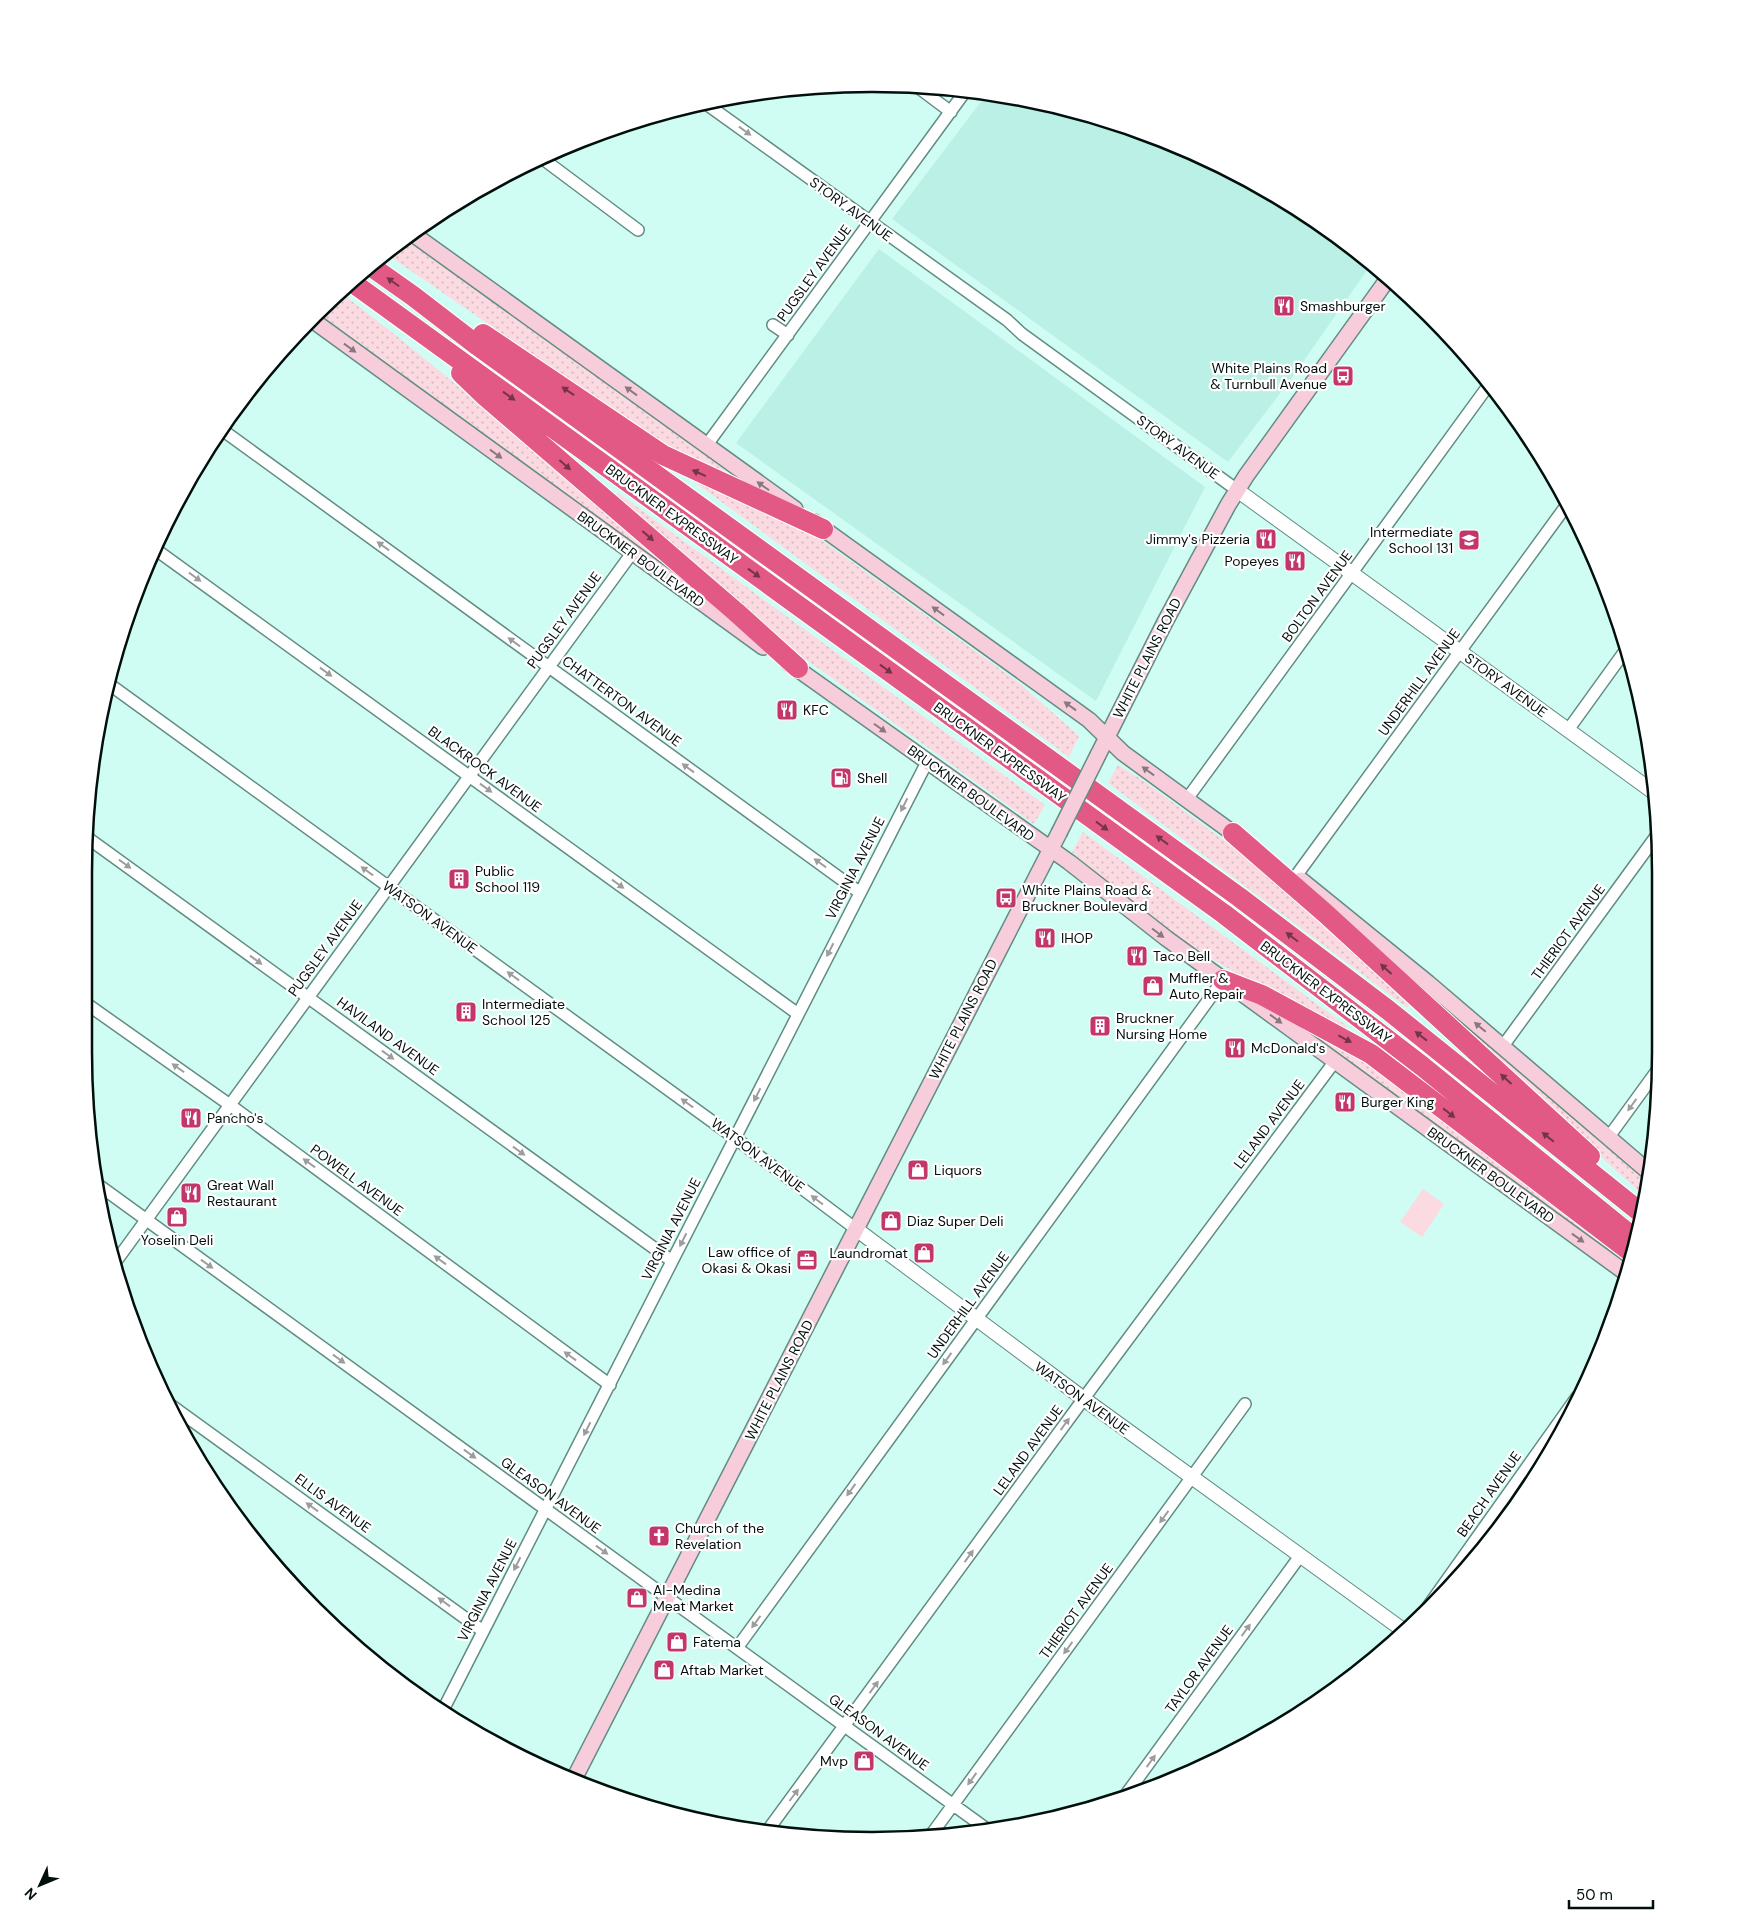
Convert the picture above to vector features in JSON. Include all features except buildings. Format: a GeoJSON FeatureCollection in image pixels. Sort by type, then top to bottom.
{"type":"FeatureCollection","features":[{"type":"Feature","properties":{"kind":"highway","name":"BRUCKNER EXPRESSWAY"},"geometry":{"type":"LineString","coordinates":[[376,271],[1289,934],[1444,1054],[1636,1207]]}},
{"type":"Feature","properties":{"kind":"highway","name":"BRUCKNER EXPRESSWAY"},"geometry":{"type":"LineString","coordinates":[[358,286],[1231,920],[1422,1066],[1630,1235]]}},
{"type":"Feature","properties":{"kind":"highway"},"geometry":{"type":"LineString","coordinates":[[413,296],[483,334],[663,455],[823,529]]}},
{"type":"Feature","properties":{"kind":"highway"},"geometry":{"type":"LineString","coordinates":[[413,326],[486,398],[736,612],[798,668]]}},
{"type":"Feature","properties":{"kind":"highway"},"geometry":{"type":"LineString","coordinates":[[1233,834],[1325,913],[1594,1159],[1637,1206]]}},
{"type":"Feature","properties":{"kind":"highway"},"geometry":{"type":"LineString","coordinates":[[1223,980],[1262,995],[1372,1054],[1627,1249]]}},
{"type":"Feature","properties":{"kind":"main road"},"geometry":{"type":"LineString","coordinates":[[419,238],[1090,720],[1123,753],[1233,834],[1296,876],[1428,983],[1643,1167]]}},
{"type":"Feature","properties":{"kind":"main road","name":"WHITE PLAINS ROAD"},"geometry":{"type":"LineString","coordinates":[[577,1774],[1165,622],[1237,490],[1384,284]]}},
{"type":"Feature","properties":{"kind":"main road","name":"BRUCKNER BOULEVARD"},"geometry":{"type":"LineString","coordinates":[[318,324],[632,553],[765,648],[798,668],[1050,850],[1223,980],[1621,1269]]}},
{"type":"Feature","properties":{"kind":"street"},"geometry":{"type":"LineString","coordinates":[[928,94],[951,112]]}},
{"type":"Feature","properties":{"kind":"street","name":"PUGSLEY AVENUE"},"geometry":{"type":"LineString","coordinates":[[706,446],[961,98]]}},
{"type":"Feature","properties":{"kind":"street","name":"STORY AVENUE"},"geometry":{"type":"LineString","coordinates":[[713,109],[1647,787]]}},
{"type":"Feature","properties":{"kind":"street"},"geometry":{"type":"LineString","coordinates":[[550,163],[638,230]]}},
{"type":"Feature","properties":{"kind":"street"},"geometry":{"type":"LineString","coordinates":[[773,325],[788,335]]}},
{"type":"Feature","properties":{"kind":"street","name":"BOLTON AVENUE"},"geometry":{"type":"LineString","coordinates":[[1187,799],[1353,574],[1485,391]]}},
{"type":"Feature","properties":{"kind":"street","name":"CHATTERTON AVENUE"},"geometry":{"type":"LineString","coordinates":[[228,434],[859,892]]}},
{"type":"Feature","properties":{"kind":"street","name":"UNDERHILL AVENUE"},"geometry":{"type":"LineString","coordinates":[[1296,876],[1562,511]]}},
{"type":"Feature","properties":{"kind":"street","name":"BLACKROCK AVENUE"},"geometry":{"type":"LineString","coordinates":[[161,553],[798,1014]]}},
{"type":"Feature","properties":{"kind":"street","name":"PUGSLEY AVENUE"},"geometry":{"type":"LineString","coordinates":[[119,1256],[632,553]]}},
{"type":"Feature","properties":{"kind":"street"},"geometry":{"type":"LineString","coordinates":[[1568,730],[1621,657]]}},
{"type":"Feature","properties":{"kind":"street","name":"WATSON AVENUE"},"geometry":{"type":"LineString","coordinates":[[115,688],[735,1138],[976,1320],[1399,1627]]}},
{"type":"Feature","properties":{"kind":"street","name":"VIRGINIA AVENUE"},"geometry":{"type":"LineString","coordinates":[[445,1705],[927,762]]}},
{"type":"Feature","properties":{"kind":"street","name":"HAVILAND AVENUE"},"geometry":{"type":"LineString","coordinates":[[93,842],[672,1261]]}},
{"type":"Feature","properties":{"kind":"street","name":"THIERIOT AVENUE"},"geometry":{"type":"LineString","coordinates":[[1503,1046],[1651,843]]}},
{"type":"Feature","properties":{"kind":"street","name":"UNDERHILL AVENUE"},"geometry":{"type":"LineString","coordinates":[[737,1648],[1223,980]]}},
{"type":"Feature","properties":{"kind":"street","name":"POWELL AVENUE"},"geometry":{"type":"LineString","coordinates":[[92,1008],[230,1105],[610,1385]]}},
{"type":"Feature","properties":{"kind":"street","name":"LELAND AVENUE"},"geometry":{"type":"LineString","coordinates":[[771,1826],[1335,1061]]}},
{"type":"Feature","properties":{"kind":"street"},"geometry":{"type":"LineString","coordinates":[[1608,1138],[1651,1079]]}},
{"type":"Feature","properties":{"kind":"street","name":"GLEASON AVENUE"},"geometry":{"type":"LineString","coordinates":[[104,1189],[981,1825]]}},
{"type":"Feature","properties":{"kind":"street","name":"THIERIOT AVENUE"},"geometry":{"type":"LineString","coordinates":[[935,1830],[1245,1404]]}},
{"type":"Feature","properties":{"kind":"street","name":"ELLIS AVENUE"},"geometry":{"type":"LineString","coordinates":[[181,1412],[483,1631]]}},
{"type":"Feature","properties":{"kind":"street","name":"BEACH AVENUE"},"geometry":{"type":"LineString","coordinates":[[1451,1575],[1555,1428]]}},
{"type":"Feature","properties":{"kind":"street","name":"TAYLOR AVENUE"},"geometry":{"type":"LineString","coordinates":[[1131,1788],[1300,1556]]}},
{"type":"Feature","properties":{"kind":"shaded area"},"geometry":{"type":"Polygon","coordinates":[[[982,100],[1024,107],[1074,119],[1123,134],[1170,152],[1217,173],[1262,197],[1305,224],[1367,270],[1296,372],[1228,462],[892,219],[982,100]]]}},
{"type":"Feature","properties":{"kind":"shaded area"},"geometry":{"type":"Polygon","coordinates":[[[412,243],[693,444],[738,481],[661,445],[392,258],[412,243]]]}},
{"type":"Feature","properties":{"kind":"shaded area"},"geometry":{"type":"Polygon","coordinates":[[[879,249],[1205,487],[1096,701],[736,443],[879,249]]]}},
{"type":"Feature","properties":{"kind":"shaded area"},"geometry":{"type":"Polygon","coordinates":[[[346,297],[463,390],[638,540],[671,571],[325,318],[346,297]]]}},
{"type":"Feature","properties":{"kind":"shaded area"},"geometry":{"type":"Polygon","coordinates":[[[695,478],[823,541],[1018,682],[1079,736],[1069,757],[693,481],[695,478]]]}},
{"type":"Feature","properties":{"kind":"shaded area"},"geometry":{"type":"Polygon","coordinates":[[[618,493],[1045,805],[1034,824],[786,645],[614,498],[618,493]]]}},
{"type":"Feature","properties":{"kind":"shaded area"},"geometry":{"type":"Polygon","coordinates":[[[1118,765],[1144,781],[1285,886],[1411,1004],[1407,1007],[1394,998],[1108,783],[1118,765]]]}},
{"type":"Feature","properties":{"kind":"shaded area"},"geometry":{"type":"Polygon","coordinates":[[[1083,832],[1347,1026],[1344,1030],[1256,984],[1212,959],[1157,923],[1072,852],[1083,832]]]}},
{"type":"Feature","properties":{"kind":"shaded area"},"geometry":{"type":"Polygon","coordinates":[[[1379,951],[1642,1176],[1639,1192],[1377,953],[1379,951]]]}},
{"type":"Feature","properties":{"kind":"shaded area"},"geometry":{"type":"Polygon","coordinates":[[[1315,1031],[1381,1065],[1625,1256],[1623,1261],[1311,1036],[1315,1031]]]}},
{"type":"Feature","properties":{"kind":"shaded area"},"geometry":{"type":"Polygon","coordinates":[[[1423,1189],[1444,1204],[1422,1237],[1400,1222],[1423,1189]]]}},
{"type":"Feature","properties":{"kind":"place","name":"Smashburger"},"geometry":{"type":"Point","coordinates":[1284,306]}},
{"type":"Feature","properties":{"kind":"place","name":"White Plains Road & Turnbull Avenue"},"geometry":{"type":"Point","coordinates":[1343,376]}},
{"type":"Feature","properties":{"kind":"place","name":"Jimmy's Pizzeria"},"geometry":{"type":"Point","coordinates":[1266,539]}},
{"type":"Feature","properties":{"kind":"place","name":"Intermediate School 131"},"geometry":{"type":"Point","coordinates":[1469,540]}},
{"type":"Feature","properties":{"kind":"place","name":"Popeyes"},"geometry":{"type":"Point","coordinates":[1295,561]}},
{"type":"Feature","properties":{"kind":"place","name":"KFC"},"geometry":{"type":"Point","coordinates":[787,710]}},
{"type":"Feature","properties":{"kind":"place","name":"Shell"},"geometry":{"type":"Point","coordinates":[841,778]}},
{"type":"Feature","properties":{"kind":"place","name":"Public School 119"},"geometry":{"type":"Point","coordinates":[459,879]}},
{"type":"Feature","properties":{"kind":"place","name":"White Plains Road & Bruckner Boulevard"},"geometry":{"type":"Point","coordinates":[1006,898]}},
{"type":"Feature","properties":{"kind":"place","name":"IHOP"},"geometry":{"type":"Point","coordinates":[1045,938]}},
{"type":"Feature","properties":{"kind":"place","name":"Taco Bell"},"geometry":{"type":"Point","coordinates":[1137,956]}},
{"type":"Feature","properties":{"kind":"place","name":"Muffler & Auto Repair"},"geometry":{"type":"Point","coordinates":[1153,986]}},
{"type":"Feature","properties":{"kind":"place","name":"Intermediate School 125"},"geometry":{"type":"Point","coordinates":[466,1012]}},
{"type":"Feature","properties":{"kind":"place","name":"Bruckner Nursing Home"},"geometry":{"type":"Point","coordinates":[1100,1026]}},
{"type":"Feature","properties":{"kind":"place","name":"McDonald's"},"geometry":{"type":"Point","coordinates":[1235,1048]}},
{"type":"Feature","properties":{"kind":"place","name":"Burger King"},"geometry":{"type":"Point","coordinates":[1345,1102]}},
{"type":"Feature","properties":{"kind":"place","name":"Pancho's"},"geometry":{"type":"Point","coordinates":[191,1118]}},
{"type":"Feature","properties":{"kind":"place","name":"Liquors"},"geometry":{"type":"Point","coordinates":[918,1170]}},
{"type":"Feature","properties":{"kind":"place","name":"Great Wall Restaurant"},"geometry":{"type":"Point","coordinates":[191,1193]}},
{"type":"Feature","properties":{"kind":"place","name":"Yoselin Deli"},"geometry":{"type":"Point","coordinates":[177,1217]}},
{"type":"Feature","properties":{"kind":"place","name":"Diaz Super Deli"},"geometry":{"type":"Point","coordinates":[891,1221]}},
{"type":"Feature","properties":{"kind":"place","name":"Laundromat"},"geometry":{"type":"Point","coordinates":[924,1253]}},
{"type":"Feature","properties":{"kind":"place","name":"Law office of Okasi & Okasi"},"geometry":{"type":"Point","coordinates":[807,1260]}},
{"type":"Feature","properties":{"kind":"place","name":"Church of the Revelation"},"geometry":{"type":"Point","coordinates":[659,1536]}},
{"type":"Feature","properties":{"kind":"place","name":"Al-Medina Meat Market"},"geometry":{"type":"Point","coordinates":[637,1598]}},
{"type":"Feature","properties":{"kind":"place","name":"Fatema"},"geometry":{"type":"Point","coordinates":[677,1642]}},
{"type":"Feature","properties":{"kind":"place","name":"Aftab Market"},"geometry":{"type":"Point","coordinates":[664,1670]}},
{"type":"Feature","properties":{"kind":"place","name":"Mvp"},"geometry":{"type":"Point","coordinates":[864,1761]}}]}
